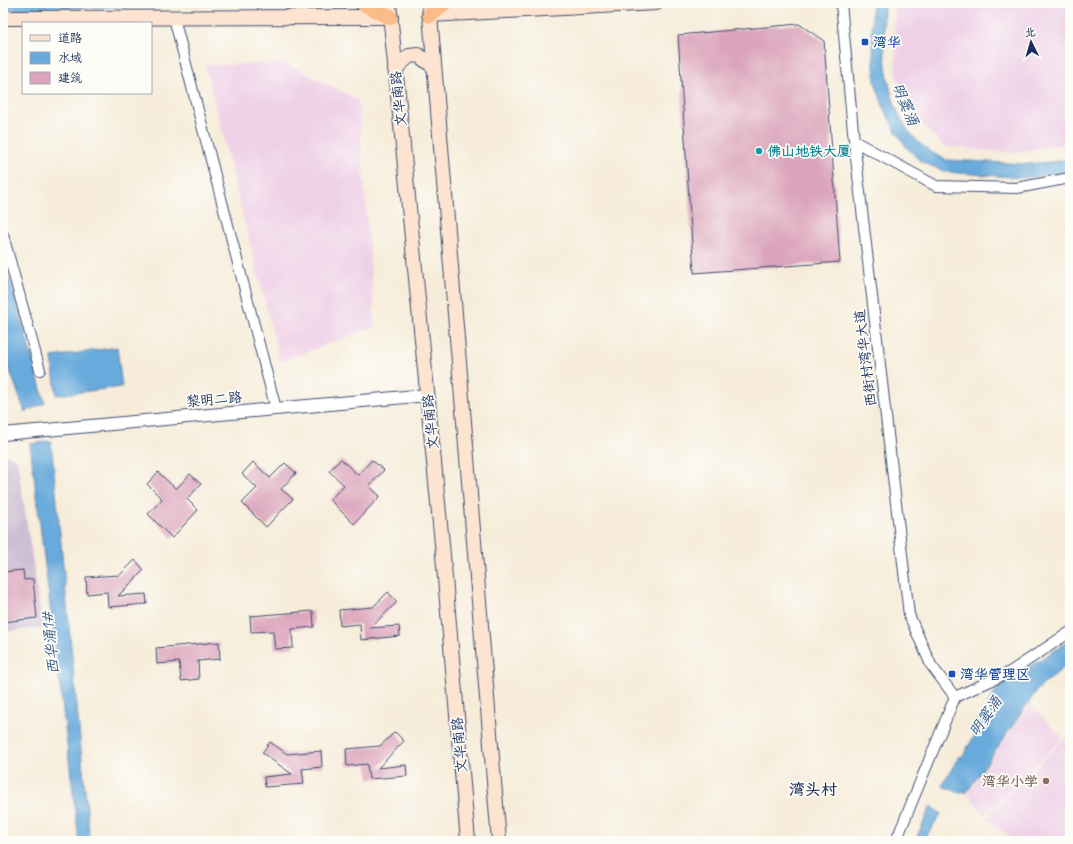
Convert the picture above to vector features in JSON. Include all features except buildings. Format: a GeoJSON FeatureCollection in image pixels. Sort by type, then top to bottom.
{"type":"FeatureCollection","features":[{"type":"Feature","properties":{"kind":"highway"},"geometry":{"type":"LineString","coordinates":[[363,3],[390,10]]}},
{"type":"Feature","properties":{"kind":"highway"},"geometry":{"type":"LineString","coordinates":[[429,9],[444,3]]}},
{"type":"Feature","properties":{"kind":"main road"},"geometry":{"type":"LineString","coordinates":[[499,841],[429,9],[656,3]]}},
{"type":"Feature","properties":{"kind":"main road"},"geometry":{"type":"LineString","coordinates":[[3,18],[174,18],[390,10]]}},
{"type":"Feature","properties":{"kind":"main road","name":"文华南路"},"geometry":{"type":"LineString","coordinates":[[390,10],[468,841]]}},
{"type":"Feature","properties":{"kind":"main road"},"geometry":{"type":"LineString","coordinates":[[395,70],[409,56],[418,55],[434,68]]}},
{"type":"Feature","properties":{"kind":"street","name":"西街村湾华大道"},"geometry":{"type":"LineString","coordinates":[[841,3],[854,141],[909,615],[931,665],[955,697]]}},
{"type":"Feature","properties":{"kind":"street"},"geometry":{"type":"LineString","coordinates":[[174,18],[276,409]]}},
{"type":"Feature","properties":{"kind":"street"},"geometry":{"type":"LineString","coordinates":[[854,141],[936,186],[1016,188],[1070,178]]}},
{"type":"Feature","properties":{"kind":"street"},"geometry":{"type":"LineString","coordinates":[[3,235],[40,370]]}},
{"type":"Feature","properties":{"kind":"street","name":"黎明二路"},"geometry":{"type":"LineString","coordinates":[[3,434],[427,395]]}},
{"type":"Feature","properties":{"kind":"street"},"geometry":{"type":"LineString","coordinates":[[896,841],[955,697],[1010,672],[1070,632]]}},
{"type":"Feature","properties":{"kind":"shaded area"},"geometry":{"type":"Polygon","coordinates":[[[894,3],[1070,3],[1070,143],[1013,153],[944,146],[909,112],[896,75],[894,3]]]}},
{"type":"Feature","properties":{"kind":"shaded area"},"geometry":{"type":"Polygon","coordinates":[[[285,63],[358,100],[375,327],[280,362],[205,65],[285,63]]]}},
{"type":"Feature","properties":{"kind":"shaded area"},"geometry":{"type":"Polygon","coordinates":[[[3,452],[17,460],[43,628],[3,632],[3,452]]]}},
{"type":"Feature","properties":{"kind":"shaded area"},"geometry":{"type":"Polygon","coordinates":[[[1030,704],[1063,738],[984,815],[968,793],[1030,704]]]}},
{"type":"Feature","properties":{"kind":"shaded area","name":"湾华小学"},"geometry":{"type":"Polygon","coordinates":[[[1064,739],[1070,745],[1070,841],[1014,841],[985,818],[1064,739]]]}},
{"type":"Feature","properties":{"kind":"water"},"geometry":{"type":"Polygon","coordinates":[[[3,3],[265,3],[3,10],[3,3]]]}},
{"type":"Feature","properties":{"kind":"water"},"geometry":{"type":"Polygon","coordinates":[[[872,3],[884,3],[887,72],[899,115],[910,133],[926,148],[947,160],[1028,164],[1070,160],[1070,172],[1025,178],[946,172],[920,161],[908,149],[896,132],[884,109],[875,82],[872,3]]]}},
{"type":"Feature","properties":{"kind":"water"},"geometry":{"type":"Polygon","coordinates":[[[3,256],[45,403],[25,412],[3,352],[3,256]]]}},
{"type":"Feature","properties":{"kind":"water"},"geometry":{"type":"Polygon","coordinates":[[[117,347],[122,387],[56,395],[52,357],[117,347]]]}},
{"type":"Feature","properties":{"kind":"water"},"geometry":{"type":"Polygon","coordinates":[[[51,441],[90,841],[79,841],[30,444],[51,441]]]}},
{"type":"Feature","properties":{"kind":"water","name":"明窦涌"},"geometry":{"type":"Polygon","coordinates":[[[1070,640],[1070,662],[1038,689],[967,792],[960,793],[942,786],[959,756],[962,757],[981,725],[977,722],[998,688],[1070,640]]]}},
{"type":"Feature","properties":{"kind":"water"},"geometry":{"type":"Polygon","coordinates":[[[931,806],[941,814],[923,841],[915,841],[931,806]]]}},
{"type":"Feature","properties":{"kind":"place","name":"湾华"},"geometry":{"type":"Point","coordinates":[865,42]}},
{"type":"Feature","properties":{"kind":"place","name":"佛山地铁大厦"},"geometry":{"type":"Point","coordinates":[759,151]}},
{"type":"Feature","properties":{"kind":"place","name":"湾华管理区"},"geometry":{"type":"Point","coordinates":[952,674]}},
{"type":"Feature","properties":{"kind":"place","name":"湾华小学"},"geometry":{"type":"Point","coordinates":[1046,781]}},
{"type":"Feature","properties":{"kind":"district","name":"湾头村"},"geometry":{"type":"Point","coordinates":[813,789]}},
{"type":"Feature","properties":{"kind":"water label","name":"西华涌1#"},"geometry":{"type":"Point","coordinates":[50,643]}}]}
